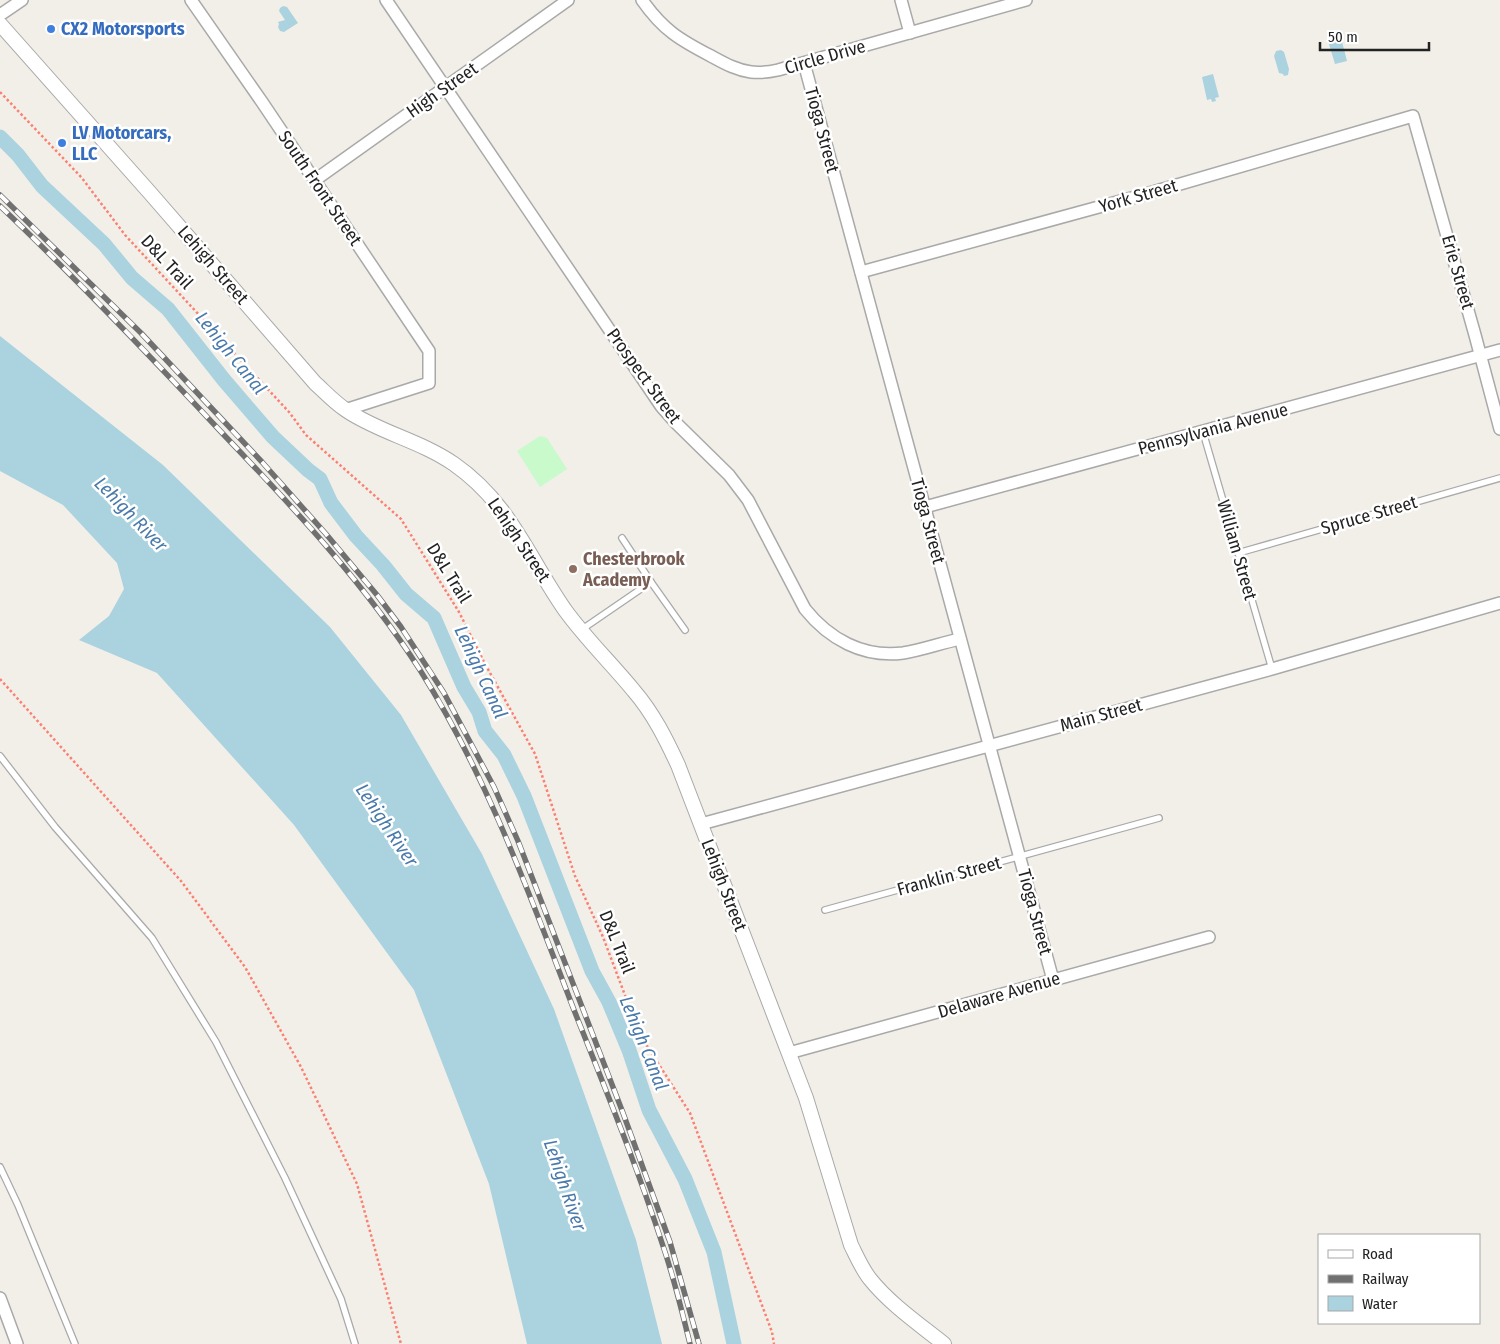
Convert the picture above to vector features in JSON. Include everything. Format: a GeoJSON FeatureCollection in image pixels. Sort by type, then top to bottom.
{"type":"FeatureCollection","features":[{"type":"Feature","properties":{"kind":"street"},"geometry":{"type":"LineString","coordinates":[[0,15],[22,0]]}},
{"type":"Feature","properties":{"kind":"street","name":"South Front Street"},"geometry":{"type":"LineString","coordinates":[[191,0],[315,180],[429,351],[429,383],[345,410]]}},
{"type":"Feature","properties":{"kind":"street","name":"Prospect Street"},"geometry":{"type":"LineString","coordinates":[[386,0],[662,406],[676,423],[729,474],[748,500],[800,600],[816,622],[829,634],[844,643],[857,649],[877,653],[906,652],[960,639]]}},
{"type":"Feature","properties":{"kind":"street","name":"High Street"},"geometry":{"type":"LineString","coordinates":[[315,180],[568,0]]}},
{"type":"Feature","properties":{"kind":"street","name":"Circle Drive"},"geometry":{"type":"LineString","coordinates":[[642,0],[666,29],[682,41],[733,67],[750,72],[778,70],[1026,0]]}},
{"type":"Feature","properties":{"kind":"street"},"geometry":{"type":"LineString","coordinates":[[901,0],[910,33]]}},
{"type":"Feature","properties":{"kind":"street","name":"Lehigh Street"},"geometry":{"type":"LineString","coordinates":[[0,24],[315,382],[345,410],[429,449],[454,463],[476,481],[496,502],[514,524],[565,610],[635,692],[657,723],[678,765],[806,1098],[851,1246],[858,1261],[871,1280],[885,1295],[944,1344]]}},
{"type":"Feature","properties":{"kind":"street","name":"Tioga Street"},"geometry":{"type":"LineString","coordinates":[[804,63],[1053,980]]}},
{"type":"Feature","properties":{"kind":"street","name":"York Street"},"geometry":{"type":"LineString","coordinates":[[861,272],[1139,196],[1413,116]]}},
{"type":"Feature","properties":{"kind":"street","name":"Erie Street"},"geometry":{"type":"LineString","coordinates":[[1413,116],[1500,429]]}},
{"type":"Feature","properties":{"kind":"street","name":"Pennsylvania Avenue"},"geometry":{"type":"LineString","coordinates":[[925,507],[1500,350]]}},
{"type":"Feature","properties":{"kind":"street","name":"Main Street"},"geometry":{"type":"LineString","coordinates":[[701,824],[1272,669],[1500,604]]}},
{"type":"Feature","properties":{"kind":"street","name":"Delaware Avenue"},"geometry":{"type":"LineString","coordinates":[[789,1053],[1210,937]]}},
{"type":"Feature","properties":{"kind":"street"},"geometry":{"type":"LineString","coordinates":[[0,1298],[18,1344]]}},
{"type":"Feature","properties":{"kind":"lane","name":"William Street"},"geometry":{"type":"LineString","coordinates":[[1203,432],[1272,669]]}},
{"type":"Feature","properties":{"kind":"lane","name":"Spruce Street"},"geometry":{"type":"LineString","coordinates":[[1238,553],[1500,478]]}},
{"type":"Feature","properties":{"kind":"lane"},"geometry":{"type":"LineString","coordinates":[[622,538],[685,630]]}},
{"type":"Feature","properties":{"kind":"lane"},"geometry":{"type":"LineString","coordinates":[[581,630],[651,582]]}},
{"type":"Feature","properties":{"kind":"lane"},"geometry":{"type":"LineString","coordinates":[[0,756],[56,827],[152,938],[216,1042],[285,1178],[341,1299],[355,1344]]}},
{"type":"Feature","properties":{"kind":"lane","name":"Franklin Street"},"geometry":{"type":"LineString","coordinates":[[825,910],[1159,818]]}},
{"type":"Feature","properties":{"kind":"lane"},"geometry":{"type":"LineString","coordinates":[[0,1166],[75,1344]]}},
{"type":"Feature","properties":{"kind":"path","name":"D&L Trail"},"geometry":{"type":"LineString","coordinates":[[0,92],[82,178],[126,235],[289,412],[306,435],[401,519],[459,612],[484,662],[535,754],[575,876],[603,937],[640,1035],[690,1112],[772,1332],[774,1344]]}},
{"type":"Feature","properties":{"kind":"path"},"geometry":{"type":"LineString","coordinates":[[0,679],[100,788],[181,881],[245,967],[300,1067],[357,1184],[401,1344]]}},
{"type":"Feature","properties":{"kind":"green space"},"geometry":{"type":"Polygon","coordinates":[[[540,436],[547,438],[567,469],[540,487],[517,451],[540,436]]]}},
{"type":"Feature","properties":{"kind":"water"},"geometry":{"type":"Polygon","coordinates":[[[283,6],[287,7],[298,23],[284,32],[280,31],[278,27],[278,22],[285,20],[279,11],[283,6]]]}},
{"type":"Feature","properties":{"kind":"water"},"geometry":{"type":"Polygon","coordinates":[[[1341,38],[1347,61],[1335,64],[1328,41],[1341,38]]]}},
{"type":"Feature","properties":{"kind":"water"},"geometry":{"type":"Polygon","coordinates":[[[1281,50],[1284,52],[1289,69],[1288,75],[1284,76],[1279,73],[1274,56],[1276,51],[1281,50]]]}},
{"type":"Feature","properties":{"kind":"water"},"geometry":{"type":"Polygon","coordinates":[[[1213,74],[1219,97],[1215,98],[1216,101],[1212,102],[1211,99],[1207,100],[1202,77],[1213,74]]]}},
{"type":"Feature","properties":{"kind":"water","name":"Lehigh River"},"geometry":{"type":"Polygon","coordinates":[[[0,336],[163,465],[330,627],[401,715],[482,854],[554,1009],[636,1240],[662,1344],[527,1344],[489,1184],[414,990],[294,825],[157,673],[79,640],[109,616],[124,589],[117,563],[63,505],[0,471],[0,336]]]}},
{"type":"Feature","properties":{"kind":"waterway","name":"Lehigh Canal"},"geometry":{"type":"LineString","coordinates":[[0,137],[18,155],[42,186],[104,244],[132,278],[168,309],[224,380],[273,437],[320,479],[331,503],[356,536],[383,565],[406,594],[434,618],[464,687],[479,712],[485,731],[504,755],[524,796],[592,971],[609,1002],[629,1050],[649,1110],[685,1179],[714,1252],[734,1344]]}},
{"type":"Feature","properties":{"kind":"railway"},"geometry":{"type":"LineString","coordinates":[[0,195],[141,333],[262,462],[377,595],[401,627],[444,693],[494,787],[518,841],[623,1113],[670,1242],[699,1344]]}},
{"type":"Feature","properties":{"kind":"railway"},"geometry":{"type":"LineString","coordinates":[[0,206],[114,319],[302,519],[376,607],[420,670],[466,751],[523,879],[653,1216],[671,1270],[690,1344]]}},
{"type":"Feature","properties":{"kind":"place","name":"CX2 Motorsports"},"geometry":{"type":"Point","coordinates":[51,29]}},
{"type":"Feature","properties":{"kind":"place","name":"LV Motorcars, LLC"},"geometry":{"type":"Point","coordinates":[62,143]}},
{"type":"Feature","properties":{"kind":"place","name":"Chesterbrook Academy"},"geometry":{"type":"Point","coordinates":[573,569]}}]}
